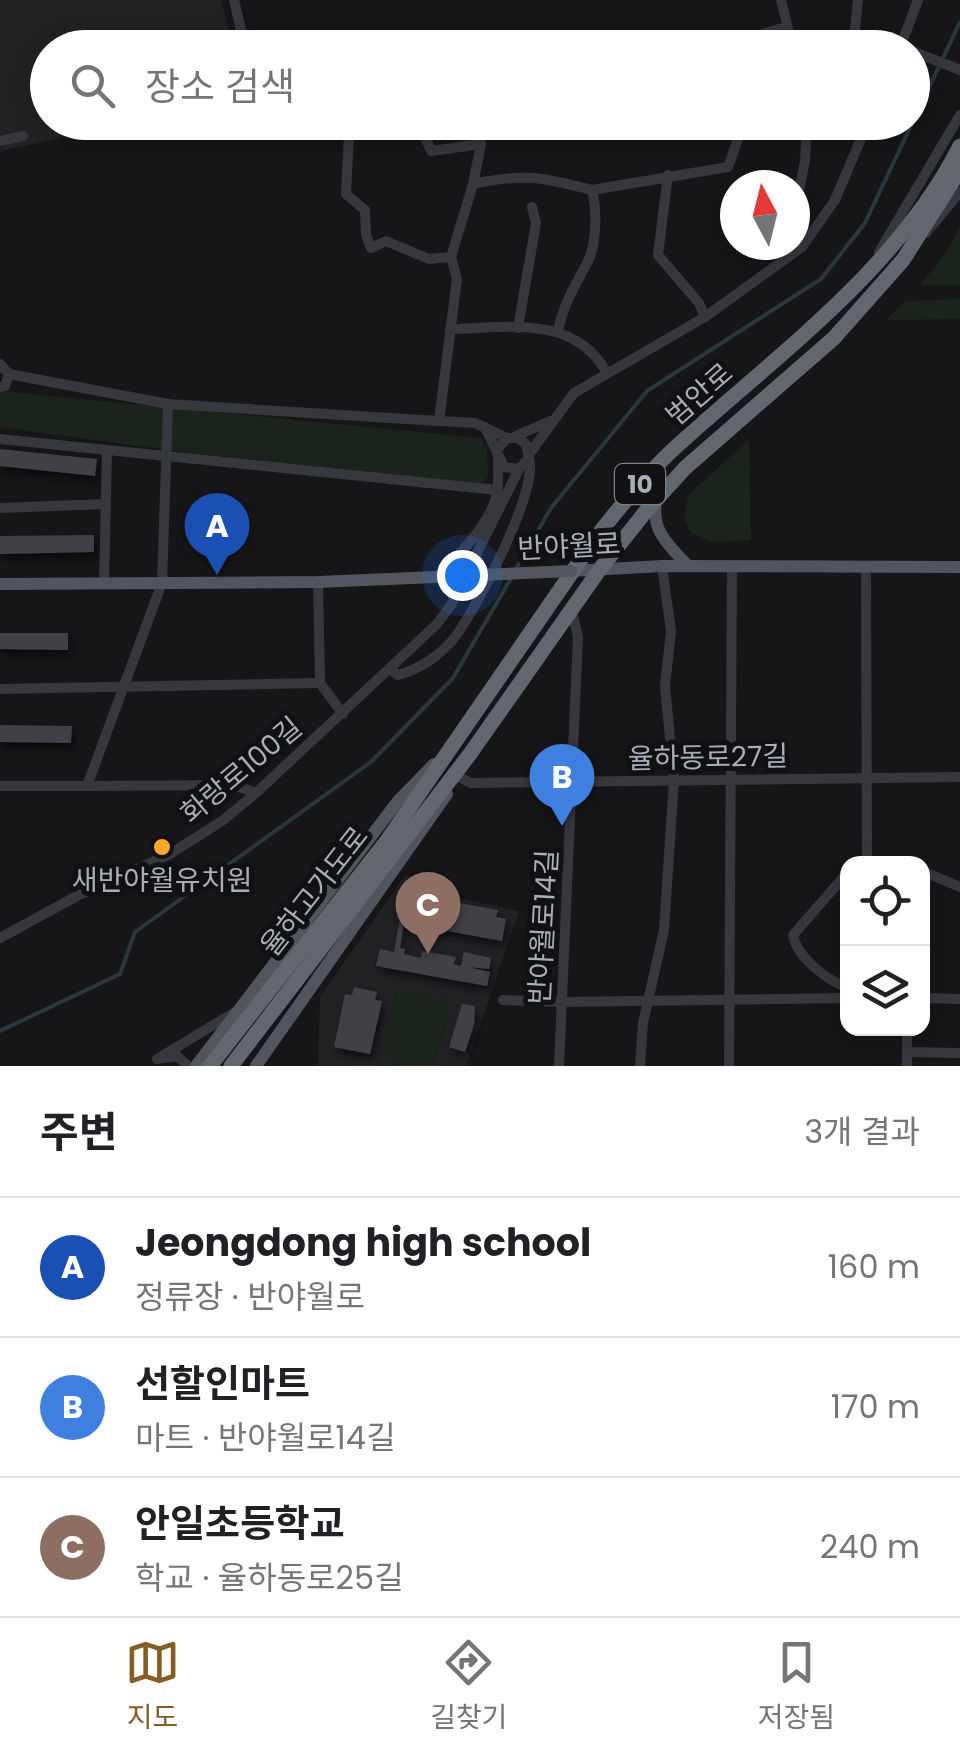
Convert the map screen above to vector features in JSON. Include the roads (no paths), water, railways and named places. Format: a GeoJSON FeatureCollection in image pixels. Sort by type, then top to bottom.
{"type":"FeatureCollection","features":[{"type":"Feature","properties":{"kind":"highway","name":"범안로"},"geometry":{"type":"LineString","coordinates":[[454,744],[571,570],[636,488],[676,447],[820,319],[873,264],[942,182],[960,146]]}},
{"type":"Feature","properties":{"kind":"highway","name":"범안로"},"geometry":{"type":"LineString","coordinates":[[470,754],[600,568],[656,500],[684,468],[834,338],[903,260],[960,170]]}},
{"type":"Feature","properties":{"kind":"highway","name":"율하고가도로"},"geometry":{"type":"LineString","coordinates":[[210,1066],[386,842],[454,744]]}},
{"type":"Feature","properties":{"kind":"highway","name":"율하고가도로"},"geometry":{"type":"LineString","coordinates":[[235,1061],[470,754]]}},
{"type":"Feature","properties":{"kind":"main road"},"geometry":{"type":"LineString","coordinates":[[656,500],[653,518],[663,538],[688,566]]}},
{"type":"Feature","properties":{"kind":"main road","name":"반야월로"},"geometry":{"type":"LineString","coordinates":[[0,584],[318,582],[662,566],[960,567]]}},
{"type":"Feature","properties":{"kind":"main road"},"geometry":{"type":"LineString","coordinates":[[196,1066],[398,800],[454,744]]}},
{"type":"Feature","properties":{"kind":"main road"},"geometry":{"type":"LineString","coordinates":[[256,1066],[459,777],[470,754]]}},
{"type":"Feature","properties":{"kind":"street"},"geometry":{"type":"LineString","coordinates":[[234,0],[241,30]]}},
{"type":"Feature","properties":{"kind":"street"},"geometry":{"type":"LineString","coordinates":[[781,0],[787,30]]}},
{"type":"Feature","properties":{"kind":"street"},"geometry":{"type":"LineString","coordinates":[[855,30],[858,0]]}},
{"type":"Feature","properties":{"kind":"street"},"geometry":{"type":"LineString","coordinates":[[908,30],[918,0]]}},
{"type":"Feature","properties":{"kind":"street"},"geometry":{"type":"LineString","coordinates":[[776,30],[786,27]]}},
{"type":"Feature","properties":{"kind":"street"},"geometry":{"type":"LineString","coordinates":[[930,58],[960,70]]}},
{"type":"Feature","properties":{"kind":"street"},"geometry":{"type":"LineString","coordinates":[[873,264],[960,116]]}},
{"type":"Feature","properties":{"kind":"street"},"geometry":{"type":"LineString","coordinates":[[0,141],[23,136]]}},
{"type":"Feature","properties":{"kind":"street"},"geometry":{"type":"LineString","coordinates":[[348,140],[346,194],[366,210],[366,234],[371,248],[386,241],[430,259],[450,257]]}},
{"type":"Feature","properties":{"kind":"street"},"geometry":{"type":"LineString","coordinates":[[426,140],[430,152],[480,144],[473,184],[450,257],[457,279],[439,421]]}},
{"type":"Feature","properties":{"kind":"street"},"geometry":{"type":"LineString","coordinates":[[473,184],[537,176],[592,190],[728,167],[738,140]]}},
{"type":"Feature","properties":{"kind":"street"},"geometry":{"type":"LineString","coordinates":[[803,170],[806,140]]}},
{"type":"Feature","properties":{"kind":"street"},"geometry":{"type":"LineString","coordinates":[[486,575],[476,561],[476,554],[519,469],[574,393],[705,317],[785,262],[827,216],[860,140]]}},
{"type":"Feature","properties":{"kind":"street"},"geometry":{"type":"LineString","coordinates":[[668,175],[658,255],[699,303],[705,317]]}},
{"type":"Feature","properties":{"kind":"street"},"geometry":{"type":"LineString","coordinates":[[558,331],[568,297],[589,260],[596,204],[592,190]]}},
{"type":"Feature","properties":{"kind":"street"},"geometry":{"type":"LineString","coordinates":[[903,260],[960,192]]}},
{"type":"Feature","properties":{"kind":"street"},"geometry":{"type":"LineString","coordinates":[[518,328],[536,223],[532,207]]}},
{"type":"Feature","properties":{"kind":"street"},"geometry":{"type":"LineString","coordinates":[[450,328],[558,331],[592,350],[607,372]]}},
{"type":"Feature","properties":{"kind":"street"},"geometry":{"type":"LineString","coordinates":[[0,364],[10,374],[168,404],[484,426],[526,444],[532,470],[501,555],[460,629],[442,652],[425,664],[398,675],[391,670]]}},
{"type":"Feature","properties":{"kind":"street"},"geometry":{"type":"LineString","coordinates":[[0,387],[5,386],[10,374]]}},
{"type":"Feature","properties":{"kind":"street"},"geometry":{"type":"LineString","coordinates":[[87,786],[162,583],[168,404]]}},
{"type":"Feature","properties":{"kind":"street"},"geometry":{"type":"LineString","coordinates":[[436,577],[481,525],[497,490],[498,454],[510,438],[551,420]]}},
{"type":"Feature","properties":{"kind":"street"},"geometry":{"type":"LineString","coordinates":[[484,426],[504,467],[519,469]]}},
{"type":"Feature","properties":{"kind":"street"},"geometry":{"type":"LineString","coordinates":[[0,439],[497,490]]}},
{"type":"Feature","properties":{"kind":"street"},"geometry":{"type":"LineString","coordinates":[[104,584],[107,451]]}},
{"type":"Feature","properties":{"kind":"street"},"geometry":{"type":"LineString","coordinates":[[0,508],[106,504]]}},
{"type":"Feature","properties":{"kind":"street"},"geometry":{"type":"LineString","coordinates":[[640,1066],[647,1001],[664,930],[674,780],[666,686],[670,632],[662,566]]}},
{"type":"Feature","properties":{"kind":"street"},"geometry":{"type":"LineString","coordinates":[[729,1066],[732,566]]}},
{"type":"Feature","properties":{"kind":"street"},"geometry":{"type":"LineString","coordinates":[[866,566],[867,856]]}},
{"type":"Feature","properties":{"kind":"street","name":"화랑로100길"},"geometry":{"type":"LineString","coordinates":[[0,938],[76,896],[184,846],[256,794],[391,670],[446,613],[458,576]]}},
{"type":"Feature","properties":{"kind":"street"},"geometry":{"type":"LineString","coordinates":[[318,582],[320,683],[343,714]]}},
{"type":"Feature","properties":{"kind":"street","name":"반야월로14길"},"geometry":{"type":"LineString","coordinates":[[559,1066],[578,637],[572,611]]}},
{"type":"Feature","properties":{"kind":"street"},"geometry":{"type":"LineString","coordinates":[[0,689],[320,683]]}},
{"type":"Feature","properties":{"kind":"street","name":"율하동로27길"},"geometry":{"type":"LineString","coordinates":[[459,777],[471,783],[960,777]]}},
{"type":"Feature","properties":{"kind":"street"},"geometry":{"type":"LineString","coordinates":[[0,786],[234,785],[256,794]]}},
{"type":"Feature","properties":{"kind":"street"},"geometry":{"type":"LineString","coordinates":[[930,874],[960,887]]}},
{"type":"Feature","properties":{"kind":"street"},"geometry":{"type":"LineString","coordinates":[[840,881],[794,930],[793,942],[840,985]]}},
{"type":"Feature","properties":{"kind":"street"},"geometry":{"type":"LineString","coordinates":[[503,1000],[840,998]]}},
{"type":"Feature","properties":{"kind":"street"},"geometry":{"type":"LineString","coordinates":[[930,998],[960,999]]}},
{"type":"Feature","properties":{"kind":"street"},"geometry":{"type":"LineString","coordinates":[[145,1066],[240,1008]]}},
{"type":"Feature","properties":{"kind":"street"},"geometry":{"type":"LineString","coordinates":[[907,1036],[907,1066]]}},
{"type":"Feature","properties":{"kind":"street"},"geometry":{"type":"LineString","coordinates":[[907,1052],[960,1053]]}},
{"type":"Feature","properties":{"kind":"street"},"geometry":{"type":"LineString","coordinates":[[157,1059],[177,1056],[188,1066]]}},
{"type":"Feature","properties":{"kind":"waterway"},"geometry":{"type":"LineString","coordinates":[[930,85],[960,22]]}},
{"type":"Feature","properties":{"kind":"waterway"},"geometry":{"type":"LineString","coordinates":[[514,572],[551,508],[647,391],[821,279],[865,223],[904,140]]}},
{"type":"Feature","properties":{"kind":"waterway"},"geometry":{"type":"LineString","coordinates":[[0,1031],[120,974],[135,932],[371,762],[453,678],[510,580]]}},
{"type":"Feature","properties":{"kind":"place","name":"Jeongdong high school"},"geometry":{"type":"Point","coordinates":[217,575]}},
{"type":"Feature","properties":{"kind":"place","name":"선할인마트"},"geometry":{"type":"Point","coordinates":[562,826]}},
{"type":"Feature","properties":{"kind":"place","name":"새반야월유치원"},"geometry":{"type":"Point","coordinates":[162,847]}},
{"type":"Feature","properties":{"kind":"place","name":"안일초등학교"},"geometry":{"type":"Point","coordinates":[428,954]}}]}
